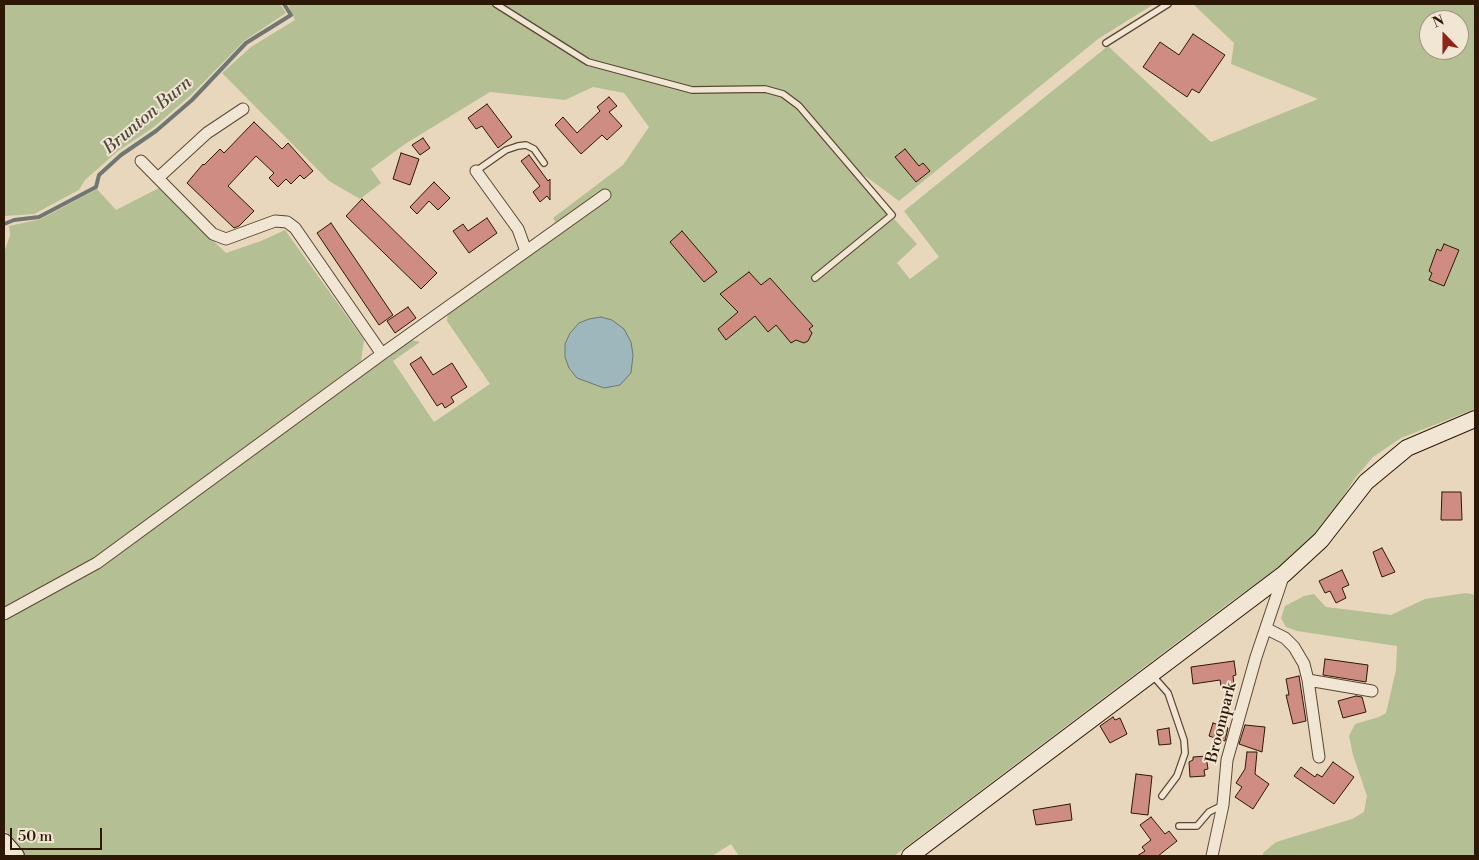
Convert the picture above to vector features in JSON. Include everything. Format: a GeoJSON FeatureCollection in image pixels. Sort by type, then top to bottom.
{"type":"FeatureCollection","features":[{"type":"Feature","properties":{"kind":"main road"},"geometry":{"type":"LineString","coordinates":[[910,856],[1284,574],[1321,540],[1366,482],[1407,448],[1475,419]]}},
{"type":"Feature","properties":{"kind":"main road"},"geometry":{"type":"LineString","coordinates":[[4,842],[16,856]]}},
{"type":"Feature","properties":{"kind":"street"},"geometry":{"type":"LineString","coordinates":[[158,178],[206,133],[243,109]]}},
{"type":"Feature","properties":{"kind":"street"},"geometry":{"type":"LineString","coordinates":[[142,161],[213,234],[226,239],[276,221],[287,222],[295,228],[382,354]]}},
{"type":"Feature","properties":{"kind":"street"},"geometry":{"type":"LineString","coordinates":[[476,171],[518,229],[526,251]]}},
{"type":"Feature","properties":{"kind":"street"},"geometry":{"type":"LineString","coordinates":[[4,614],[97,563],[382,354],[605,195]]}},
{"type":"Feature","properties":{"kind":"street","name":"Broompark"},"geometry":{"type":"LineString","coordinates":[[1212,856],[1223,804],[1228,760],[1256,656],[1267,629],[1284,574]]}},
{"type":"Feature","properties":{"kind":"street"},"geometry":{"type":"LineString","coordinates":[[1267,629],[1285,638],[1294,647],[1304,664],[1319,757]]}},
{"type":"Feature","properties":{"kind":"street"},"geometry":{"type":"LineString","coordinates":[[1308,680],[1372,691]]}},
{"type":"Feature","properties":{"kind":"lane"},"geometry":{"type":"LineString","coordinates":[[496,4],[588,62],[692,90],[765,89],[783,94],[799,106],[892,215],[815,278]]}},
{"type":"Feature","properties":{"kind":"lane"},"geometry":{"type":"LineString","coordinates":[[1106,43],[1168,4]]}},
{"type":"Feature","properties":{"kind":"lane"},"geometry":{"type":"LineString","coordinates":[[476,171],[506,150],[518,146],[526,145],[534,149],[544,162]]}},
{"type":"Feature","properties":{"kind":"lane"},"geometry":{"type":"LineString","coordinates":[[1152,674],[1168,693],[1184,740],[1185,753],[1176,776],[1162,796]]}},
{"type":"Feature","properties":{"kind":"lane"},"geometry":{"type":"LineString","coordinates":[[1179,826],[1197,826],[1209,812],[1223,804]]}},
{"type":"Feature","properties":{"kind":"green space"},"geometry":{"type":"Polygon","coordinates":[[[4,4],[280,4],[286,13],[244,41],[191,95],[154,127],[118,151],[85,180],[79,190],[34,214],[5,216],[4,4]]]}},
{"type":"Feature","properties":{"kind":"green space"},"geometry":{"type":"Polygon","coordinates":[[[288,4],[1154,4],[1098,39],[899,201],[834,153],[917,244],[897,263],[910,279],[939,257],[904,211],[1108,46],[1211,142],[1318,99],[1231,64],[1234,43],[1193,4],[1475,4],[1475,409],[1401,438],[1373,457],[1356,477],[1322,528],[1291,559],[1233,600],[894,856],[739,856],[731,844],[712,856],[26,856],[4,829],[4,619],[101,567],[356,376],[411,340],[420,342],[393,361],[434,422],[490,384],[447,321],[448,312],[562,233],[553,218],[623,165],[649,127],[624,93],[593,87],[565,100],[490,92],[405,144],[371,169],[381,183],[360,199],[329,181],[222,73],[251,47],[295,20],[288,4]]]}},
{"type":"Feature","properties":{"kind":"green space"},"geometry":{"type":"Polygon","coordinates":[[[159,188],[226,253],[261,241],[285,230],[364,340],[361,361],[93,559],[4,607],[4,253],[10,235],[9,226],[41,219],[97,189],[116,210],[159,188]]]}},
{"type":"Feature","properties":{"kind":"green space"},"geometry":{"type":"Polygon","coordinates":[[[1466,593],[1475,595],[1475,856],[1263,856],[1263,853],[1276,842],[1352,819],[1364,812],[1367,796],[1353,755],[1349,736],[1355,724],[1386,713],[1396,670],[1397,646],[1297,631],[1286,627],[1281,618],[1285,606],[1304,596],[1314,594],[1326,607],[1391,615],[1425,599],[1466,593]]]}},
{"type":"Feature","properties":{"kind":"water"},"geometry":{"type":"Polygon","coordinates":[[[601,317],[612,320],[624,329],[631,342],[633,355],[631,373],[620,385],[604,388],[577,378],[569,368],[565,357],[565,344],[570,333],[579,323],[601,317]]]}},
{"type":"Feature","properties":{"kind":"building"},"geometry":{"type":"Polygon","coordinates":[[[1193,34],[1225,55],[1199,93],[1192,89],[1187,97],[1143,67],[1160,42],[1179,55],[1193,34]]]}},
{"type":"Feature","properties":{"kind":"building"},"geometry":{"type":"Polygon","coordinates":[[[609,97],[617,106],[609,112],[622,126],[607,140],[602,135],[581,154],[555,125],[563,117],[577,133],[600,111],[597,107],[609,97]]]}},
{"type":"Feature","properties":{"kind":"building"},"geometry":{"type":"Polygon","coordinates":[[[487,104],[512,137],[498,148],[482,126],[476,129],[468,118],[487,104]]]}},
{"type":"Feature","properties":{"kind":"building"},"geometry":{"type":"Polygon","coordinates":[[[254,122],[282,149],[288,143],[313,171],[304,179],[300,175],[291,184],[286,179],[278,187],[269,178],[274,173],[256,156],[228,186],[254,211],[239,226],[234,228],[187,183],[203,164],[220,149],[224,153],[254,122]]]}},
{"type":"Feature","properties":{"kind":"building"},"geometry":{"type":"Polygon","coordinates":[[[423,138],[430,148],[420,155],[412,145],[423,138]]]}},
{"type":"Feature","properties":{"kind":"building"},"geometry":{"type":"Polygon","coordinates":[[[905,149],[919,166],[923,163],[930,171],[916,182],[895,157],[905,149]]]}},
{"type":"Feature","properties":{"kind":"building"},"geometry":{"type":"Polygon","coordinates":[[[401,153],[419,159],[410,185],[393,179],[401,153]]]}},
{"type":"Feature","properties":{"kind":"building"},"geometry":{"type":"Polygon","coordinates":[[[529,155],[548,181],[550,179],[550,200],[547,196],[540,202],[533,192],[540,186],[521,161],[529,155]]]}},
{"type":"Feature","properties":{"kind":"building"},"geometry":{"type":"Polygon","coordinates":[[[434,182],[450,198],[438,210],[429,201],[417,214],[410,207],[434,182]]]}},
{"type":"Feature","properties":{"kind":"building"},"geometry":{"type":"Polygon","coordinates":[[[362,199],[437,273],[421,289],[346,216],[362,199]]]}},
{"type":"Feature","properties":{"kind":"building"},"geometry":{"type":"Polygon","coordinates":[[[487,218],[497,233],[469,253],[453,231],[463,224],[468,231],[487,218]]]}},
{"type":"Feature","properties":{"kind":"building"},"geometry":{"type":"Polygon","coordinates":[[[331,223],[393,315],[379,325],[317,233],[331,223]]]}},
{"type":"Feature","properties":{"kind":"building"},"geometry":{"type":"Polygon","coordinates":[[[682,231],[717,272],[704,282],[670,242],[682,231]]]}},
{"type":"Feature","properties":{"kind":"building"},"geometry":{"type":"Polygon","coordinates":[[[1444,244],[1459,250],[1444,286],[1429,280],[1432,273],[1429,271],[1437,249],[1441,251],[1444,244]]]}},
{"type":"Feature","properties":{"kind":"building"},"geometry":{"type":"Polygon","coordinates":[[[749,272],[761,285],[770,278],[813,326],[809,329],[812,333],[808,341],[804,343],[796,340],[791,343],[776,325],[768,332],[755,316],[726,340],[718,329],[738,312],[720,294],[749,272]]]}},
{"type":"Feature","properties":{"kind":"building"},"geometry":{"type":"Polygon","coordinates":[[[408,307],[416,318],[395,333],[387,321],[408,307]]]}},
{"type":"Feature","properties":{"kind":"building"},"geometry":{"type":"Polygon","coordinates":[[[421,357],[433,375],[452,363],[467,387],[451,397],[454,402],[445,408],[442,403],[437,406],[410,364],[421,357]]]}},
{"type":"Feature","properties":{"kind":"building"},"geometry":{"type":"Polygon","coordinates":[[[1442,492],[1461,492],[1462,520],[1441,520],[1442,492]]]}},
{"type":"Feature","properties":{"kind":"building"},"geometry":{"type":"Polygon","coordinates":[[[1382,548],[1395,572],[1382,577],[1373,552],[1382,548]]]}},
{"type":"Feature","properties":{"kind":"building"},"geometry":{"type":"Polygon","coordinates":[[[1342,570],[1349,585],[1342,588],[1346,598],[1336,603],[1330,591],[1325,593],[1319,581],[1342,570]]]}},
{"type":"Feature","properties":{"kind":"building"},"geometry":{"type":"Polygon","coordinates":[[[1325,659],[1368,665],[1366,682],[1323,675],[1325,659]]]}},
{"type":"Feature","properties":{"kind":"building"},"geometry":{"type":"Polygon","coordinates":[[[1234,661],[1236,675],[1233,676],[1234,684],[1221,686],[1220,680],[1193,684],[1191,667],[1234,661]]]}},
{"type":"Feature","properties":{"kind":"building"},"geometry":{"type":"Polygon","coordinates":[[[1299,676],[1306,721],[1293,724],[1286,695],[1289,695],[1286,679],[1299,676]]]}},
{"type":"Feature","properties":{"kind":"building"},"geometry":{"type":"Polygon","coordinates":[[[1356,696],[1362,697],[1366,712],[1343,718],[1338,701],[1356,696]]]}},
{"type":"Feature","properties":{"kind":"building"},"geometry":{"type":"Polygon","coordinates":[[[1113,717],[1115,720],[1120,718],[1127,734],[1110,743],[1100,726],[1113,717]]]}},
{"type":"Feature","properties":{"kind":"building"},"geometry":{"type":"Polygon","coordinates":[[[1213,723],[1228,728],[1225,741],[1209,736],[1213,723]]]}},
{"type":"Feature","properties":{"kind":"building"},"geometry":{"type":"Polygon","coordinates":[[[1245,725],[1265,727],[1262,752],[1239,744],[1245,725]]]}},
{"type":"Feature","properties":{"kind":"building"},"geometry":{"type":"Polygon","coordinates":[[[1169,728],[1171,744],[1159,745],[1157,730],[1169,728]]]}},
{"type":"Feature","properties":{"kind":"building"},"geometry":{"type":"Polygon","coordinates":[[[1247,752],[1257,752],[1255,774],[1269,784],[1253,809],[1235,797],[1242,787],[1236,783],[1245,769],[1247,752]]]}},
{"type":"Feature","properties":{"kind":"building"},"geometry":{"type":"Polygon","coordinates":[[[1206,756],[1208,769],[1204,770],[1205,776],[1190,777],[1189,762],[1193,760],[1193,757],[1206,756]]]}},
{"type":"Feature","properties":{"kind":"building"},"geometry":{"type":"Polygon","coordinates":[[[1333,762],[1354,777],[1334,804],[1294,776],[1301,767],[1315,777],[1317,774],[1322,777],[1333,762]]]}},
{"type":"Feature","properties":{"kind":"building"},"geometry":{"type":"Polygon","coordinates":[[[1136,774],[1152,776],[1148,815],[1131,813],[1136,774]]]}},
{"type":"Feature","properties":{"kind":"building"},"geometry":{"type":"Polygon","coordinates":[[[1070,804],[1072,820],[1036,825],[1033,810],[1070,804]]]}},
{"type":"Feature","properties":{"kind":"building"},"geometry":{"type":"Polygon","coordinates":[[[1151,817],[1165,834],[1169,831],[1177,841],[1158,856],[1137,856],[1145,851],[1142,847],[1151,840],[1140,825],[1151,817]]]}},
{"type":"Feature","properties":{"kind":"waterway","name":"Brunton Burn"},"geometry":{"type":"LineString","coordinates":[[4,224],[14,220],[39,217],[96,187],[99,175],[121,155],[156,131],[192,100],[246,43],[291,15],[284,4]]}}]}
